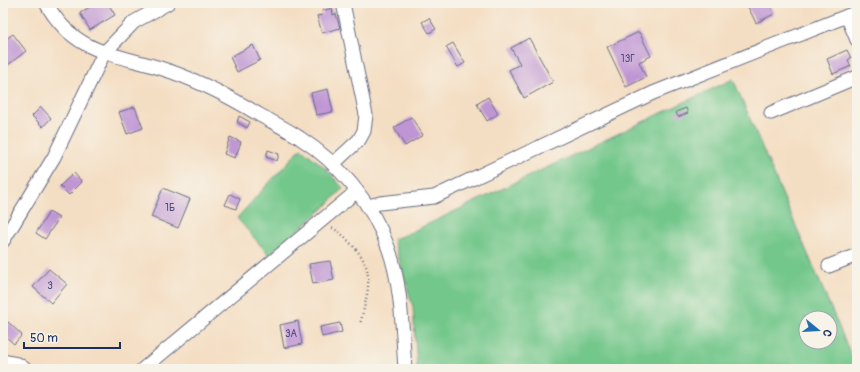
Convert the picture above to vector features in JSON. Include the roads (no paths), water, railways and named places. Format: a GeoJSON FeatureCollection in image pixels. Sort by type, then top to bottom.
{"type":"FeatureCollection","features":[{"type":"Feature","properties":{"kind":"street"},"geometry":{"type":"LineString","coordinates":[[46,3],[51,12],[78,40],[104,53],[190,78],[244,105],[301,138],[333,164],[368,206],[376,219],[388,247],[396,278],[401,308],[405,369]]}},
{"type":"Feature","properties":{"kind":"street"},"geometry":{"type":"LineString","coordinates":[[3,241],[54,157],[104,53],[134,22],[168,3]]}},
{"type":"Feature","properties":{"kind":"street"},"geometry":{"type":"LineString","coordinates":[[333,164],[359,140],[364,131],[366,115],[343,3]]}},
{"type":"Feature","properties":{"kind":"street"},"geometry":{"type":"LineString","coordinates":[[368,206],[434,196],[653,93],[852,14],[857,40]]}},
{"type":"Feature","properties":{"kind":"street"},"geometry":{"type":"LineString","coordinates":[[770,113],[857,77]]}},
{"type":"Feature","properties":{"kind":"street"},"geometry":{"type":"LineString","coordinates":[[143,369],[357,191]]}},
{"type":"Feature","properties":{"kind":"street"},"geometry":{"type":"LineString","coordinates":[[829,266],[857,255]]}},
{"type":"Feature","properties":{"kind":"street"},"geometry":{"type":"LineString","coordinates":[[3,360],[18,364],[25,369]]}}]}
